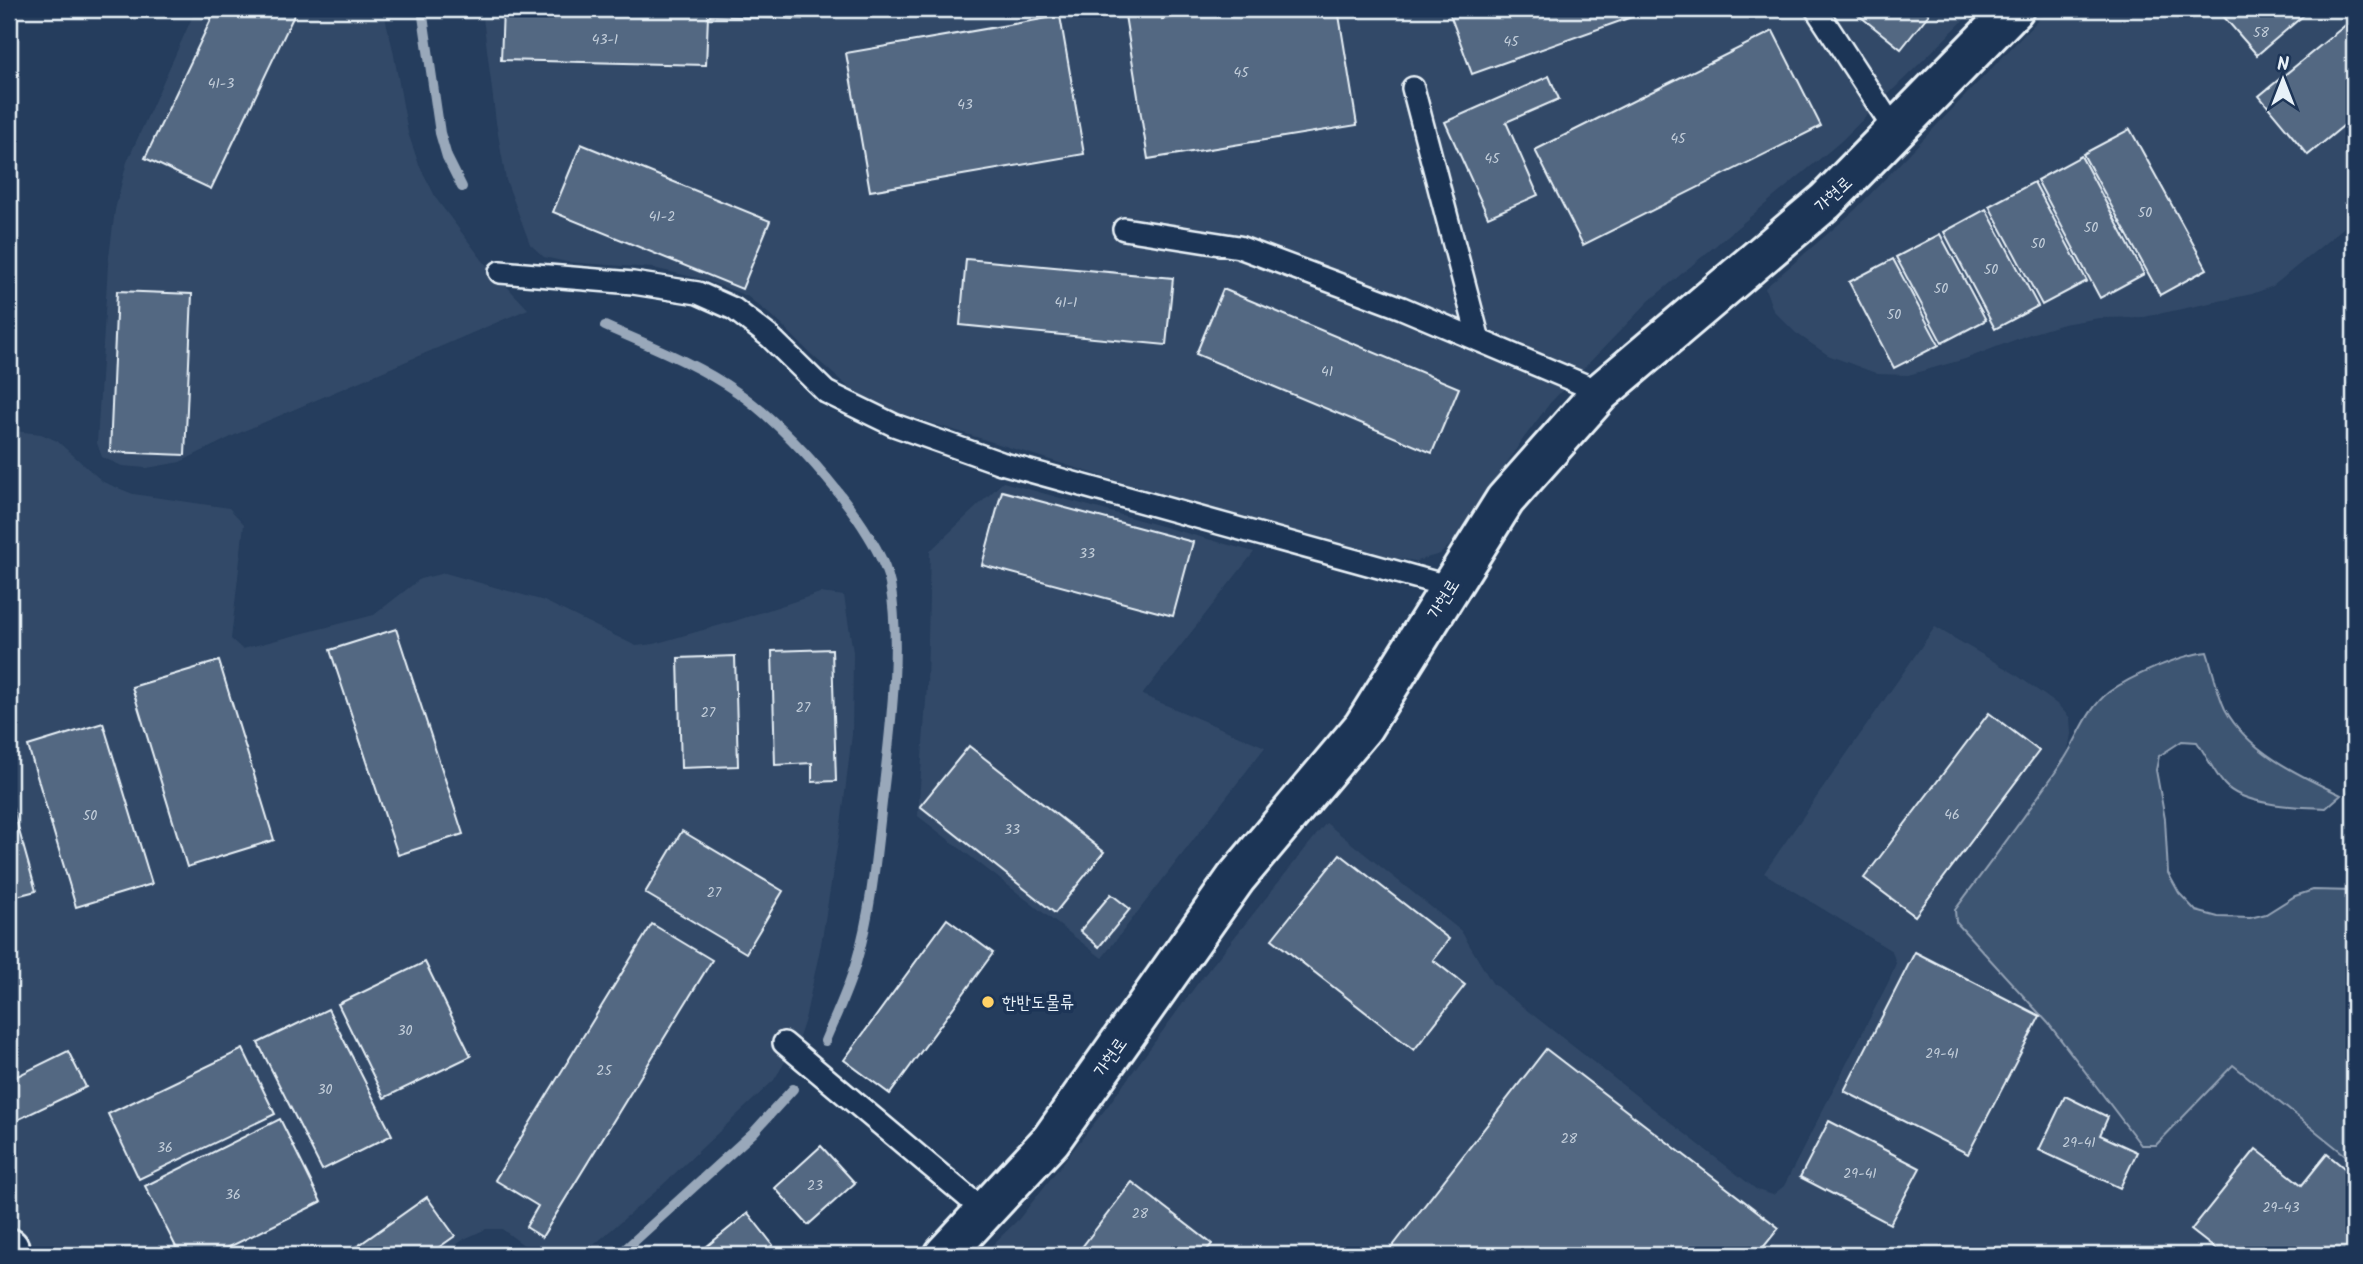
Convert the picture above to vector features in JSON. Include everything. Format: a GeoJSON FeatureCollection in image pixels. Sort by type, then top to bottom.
{"type":"FeatureCollection","features":[{"type":"Feature","properties":{"kind":"street","name":"가현로"},"geometry":{"type":"LineString","coordinates":[[944,1255],[1051,1140],[1236,878],[1363,727],[1505,500],[1601,392],[1826,201],[2014,9]]}},
{"type":"Feature","properties":{"kind":"street"},"geometry":{"type":"LineString","coordinates":[[9,1248],[10,1255]]}},
{"type":"Feature","properties":{"kind":"lane"},"geometry":{"type":"LineString","coordinates":[[1816,9],[1896,132]]}},
{"type":"Feature","properties":{"kind":"lane"},"geometry":{"type":"LineString","coordinates":[[1413,88],[1479,340]]}},
{"type":"Feature","properties":{"kind":"lane"},"geometry":{"type":"LineString","coordinates":[[1124,229],[1239,247],[1402,308],[1601,392]]}},
{"type":"Feature","properties":{"kind":"lane"},"geometry":{"type":"LineString","coordinates":[[500,272],[633,283],[698,293],[734,309],[770,337],[826,393],[894,425],[1001,463],[1451,587]]}},
{"type":"Feature","properties":{"kind":"lane"},"geometry":{"type":"LineString","coordinates":[[784,1043],[984,1211]]}},
{"type":"Feature","properties":{"kind":"shaded area"},"geometry":{"type":"Polygon","coordinates":[[[196,9],[383,9],[408,133],[419,165],[437,200],[483,261],[528,309],[239,433],[180,462],[147,468],[122,466],[102,457],[97,443],[108,265],[115,210],[127,162],[196,9]]]}},
{"type":"Feature","properties":{"kind":"shaded area"},"geometry":{"type":"Polygon","coordinates":[[[482,9],[1975,9],[1840,142],[1649,301],[1550,403],[1456,539],[1440,554],[1416,561],[1381,556],[1185,502],[893,411],[855,393],[778,321],[747,296],[702,279],[653,268],[567,262],[544,257],[530,244],[506,180],[482,9]]]}},
{"type":"Feature","properties":{"kind":"shaded area"},"geometry":{"type":"Polygon","coordinates":[[[2049,9],[2354,9],[2354,219],[2273,286],[2252,294],[2144,317],[2099,318],[2063,324],[1965,359],[1908,375],[1878,374],[1828,355],[1796,333],[1773,310],[1765,288],[1854,211],[2049,9]]]}},
{"type":"Feature","properties":{"kind":"shaded area"},"geometry":{"type":"Polygon","coordinates":[[[14,431],[41,434],[57,441],[103,482],[133,494],[229,508],[244,524],[231,639],[242,649],[374,615],[420,579],[445,573],[544,601],[636,646],[654,644],[735,621],[820,593],[844,596],[853,652],[852,734],[842,817],[821,944],[805,1019],[798,1040],[774,1080],[655,1192],[579,1255],[537,1255],[502,1229],[486,1229],[464,1239],[443,1255],[29,1255],[9,1190],[9,433],[14,431]]]}},
{"type":"Feature","properties":{"kind":"shaded area"},"geometry":{"type":"Polygon","coordinates":[[[1003,482],[1254,552],[1142,695],[1265,747],[1102,958],[918,816],[927,687],[930,551],[1003,482]]]}},
{"type":"Feature","properties":{"kind":"shaded area"},"geometry":{"type":"Polygon","coordinates":[[[1935,627],[2015,674],[2058,705],[2070,718],[2071,734],[2067,755],[1956,922],[2156,1145],[2233,1065],[2354,1162],[2354,1255],[982,1255],[1019,1219],[1107,1107],[1198,983],[1326,823],[1461,931],[1492,983],[1757,1190],[1773,1195],[1784,1186],[1896,963],[1892,951],[1764,873],[1935,627]]]}},
{"type":"Feature","properties":{"kind":"shaded area"},"geometry":{"type":"Polygon","coordinates":[[[2207,652],[2225,709],[2247,738],[2276,761],[2341,795],[2326,808],[2272,804],[2244,797],[2224,784],[2197,742],[2182,741],[2159,756],[2156,770],[2165,819],[2168,873],[2179,893],[2196,911],[2218,917],[2250,918],[2266,914],[2295,896],[2313,890],[2354,891],[2354,1162],[2233,1065],[2156,1145],[2141,1145],[2048,1023],[1956,922],[1955,910],[2052,777],[2101,699],[2118,686],[2143,673],[2183,657],[2207,652]]]}},
{"type":"Feature","properties":{"kind":"building"},"geometry":{"type":"Polygon","coordinates":[[[216,9],[297,9],[211,189],[145,158],[216,9]]]}},
{"type":"Feature","properties":{"kind":"building"},"geometry":{"type":"Polygon","coordinates":[[[503,9],[802,9],[802,19],[708,16],[706,65],[501,60],[503,9]]]}},
{"type":"Feature","properties":{"kind":"building"},"geometry":{"type":"Polygon","coordinates":[[[1124,9],[1161,9],[1162,19],[1223,9],[1338,9],[1357,125],[1148,159],[1124,9]]]}},
{"type":"Feature","properties":{"kind":"building"},"geometry":{"type":"Polygon","coordinates":[[[1448,9],[1654,9],[1472,74],[1448,9]]]}},
{"type":"Feature","properties":{"kind":"building"},"geometry":{"type":"Polygon","coordinates":[[[1851,9],[1923,9],[1929,14],[1901,49],[1851,9]]]}},
{"type":"Feature","properties":{"kind":"building"},"geometry":{"type":"Polygon","coordinates":[[[2217,9],[2311,9],[2257,55],[2217,9]]]}},
{"type":"Feature","properties":{"kind":"building"},"geometry":{"type":"Polygon","coordinates":[[[1060,16],[1084,154],[870,191],[846,53],[1060,16]]]}},
{"type":"Feature","properties":{"kind":"building"},"geometry":{"type":"Polygon","coordinates":[[[2354,18],[2354,117],[2308,155],[2259,96],[2354,18]]]}},
{"type":"Feature","properties":{"kind":"building"},"geometry":{"type":"Polygon","coordinates":[[[1773,31],[1821,126],[1583,245],[1535,150],[1773,31]]]}},
{"type":"Feature","properties":{"kind":"building"},"geometry":{"type":"Polygon","coordinates":[[[1549,76],[1559,99],[1506,122],[1538,195],[1488,217],[1445,122],[1549,76]]]}},
{"type":"Feature","properties":{"kind":"building"},"geometry":{"type":"Polygon","coordinates":[[[2130,129],[2207,269],[2160,295],[2083,154],[2130,129]]]}},
{"type":"Feature","properties":{"kind":"building"},"geometry":{"type":"Polygon","coordinates":[[[581,144],[770,221],[742,289],[553,212],[581,144]]]}},
{"type":"Feature","properties":{"kind":"building"},"geometry":{"type":"Polygon","coordinates":[[[2081,156],[2144,274],[2100,298],[2037,180],[2081,156]]]}},
{"type":"Feature","properties":{"kind":"building"},"geometry":{"type":"Polygon","coordinates":[[[2034,182],[2087,281],[2042,305],[1989,206],[2034,182]]]}},
{"type":"Feature","properties":{"kind":"building"},"geometry":{"type":"Polygon","coordinates":[[[1986,209],[2038,306],[1995,329],[1944,232],[1986,209]]]}},
{"type":"Feature","properties":{"kind":"building"},"geometry":{"type":"Polygon","coordinates":[[[1940,234],[1986,320],[1942,343],[1896,257],[1940,234]]]}},
{"type":"Feature","properties":{"kind":"building"},"geometry":{"type":"Polygon","coordinates":[[[966,259],[1173,278],[1166,345],[960,325],[966,259]]]}},
{"type":"Feature","properties":{"kind":"building"},"geometry":{"type":"Polygon","coordinates":[[[1893,259],[1939,345],[1894,368],[1849,282],[1893,259]]]}},
{"type":"Feature","properties":{"kind":"building"},"geometry":{"type":"Polygon","coordinates":[[[1223,289],[1459,388],[1432,453],[1196,354],[1223,289]]]}},
{"type":"Feature","properties":{"kind":"building"},"geometry":{"type":"Polygon","coordinates":[[[117,291],[192,294],[185,455],[110,452],[117,291]]]}},
{"type":"Feature","properties":{"kind":"building"},"geometry":{"type":"Polygon","coordinates":[[[1002,491],[1193,542],[1173,616],[982,565],[1002,491]]]}},
{"type":"Feature","properties":{"kind":"building"},"geometry":{"type":"Polygon","coordinates":[[[396,629],[463,834],[398,855],[330,650],[396,629]]]}},
{"type":"Feature","properties":{"kind":"building"},"geometry":{"type":"Polygon","coordinates":[[[832,649],[836,781],[812,782],[812,763],[775,765],[772,651],[832,649]]]}},
{"type":"Feature","properties":{"kind":"building"},"geometry":{"type":"Polygon","coordinates":[[[735,656],[738,766],[681,768],[678,658],[735,656]]]}},
{"type":"Feature","properties":{"kind":"building"},"geometry":{"type":"Polygon","coordinates":[[[219,661],[274,840],[187,867],[132,687],[219,661]]]}},
{"type":"Feature","properties":{"kind":"building"},"geometry":{"type":"Polygon","coordinates":[[[1989,713],[2039,751],[1915,916],[1864,878],[1989,713]]]}},
{"type":"Feature","properties":{"kind":"building"},"geometry":{"type":"Polygon","coordinates":[[[103,723],[152,884],[76,907],[28,746],[103,723]]]}},
{"type":"Feature","properties":{"kind":"building"},"geometry":{"type":"Polygon","coordinates":[[[969,746],[1104,852],[1055,913],[920,806],[969,746]]]}},
{"type":"Feature","properties":{"kind":"building"},"geometry":{"type":"Polygon","coordinates":[[[9,795],[36,891],[9,898],[9,795]]]}},
{"type":"Feature","properties":{"kind":"building"},"geometry":{"type":"Polygon","coordinates":[[[682,831],[783,891],[746,953],[645,893],[682,831]]]}},
{"type":"Feature","properties":{"kind":"building"},"geometry":{"type":"Polygon","coordinates":[[[1340,854],[1449,939],[1433,960],[1465,985],[1414,1050],[1272,939],[1340,854]]]}},
{"type":"Feature","properties":{"kind":"building"},"geometry":{"type":"Polygon","coordinates":[[[1111,894],[1130,909],[1099,947],[1080,931],[1111,894]]]}},
{"type":"Feature","properties":{"kind":"building"},"geometry":{"type":"Polygon","coordinates":[[[947,919],[993,953],[890,1094],[844,1060],[947,919]]]}},
{"type":"Feature","properties":{"kind":"building"},"geometry":{"type":"Polygon","coordinates":[[[652,924],[712,960],[542,1237],[526,1227],[538,1206],[495,1180],[652,924]]]}},
{"type":"Feature","properties":{"kind":"building"},"geometry":{"type":"Polygon","coordinates":[[[1915,952],[2040,1016],[1968,1154],[1844,1091],[1915,952]]]}},
{"type":"Feature","properties":{"kind":"building"},"geometry":{"type":"Polygon","coordinates":[[[425,962],[471,1056],[384,1098],[338,1004],[425,962]]]}},
{"type":"Feature","properties":{"kind":"building"},"geometry":{"type":"Polygon","coordinates":[[[328,1009],[392,1135],[322,1170],[258,1043],[328,1009]]]}},
{"type":"Feature","properties":{"kind":"building"},"geometry":{"type":"Polygon","coordinates":[[[243,1049],[275,1114],[139,1179],[108,1114],[243,1049]]]}},
{"type":"Feature","properties":{"kind":"building"},"geometry":{"type":"Polygon","coordinates":[[[1546,1049],[1779,1228],[1757,1255],[1386,1255],[1546,1049]]]}},
{"type":"Feature","properties":{"kind":"building"},"geometry":{"type":"Polygon","coordinates":[[[68,1051],[86,1087],[11,1123],[9,1080],[68,1051]]]}},
{"type":"Feature","properties":{"kind":"building"},"geometry":{"type":"Polygon","coordinates":[[[2065,1096],[2108,1117],[2100,1135],[2137,1152],[2120,1188],[2039,1150],[2065,1096]]]}},
{"type":"Feature","properties":{"kind":"building"},"geometry":{"type":"Polygon","coordinates":[[[280,1119],[321,1202],[213,1255],[180,1255],[145,1186],[280,1119]]]}},
{"type":"Feature","properties":{"kind":"building"},"geometry":{"type":"Polygon","coordinates":[[[1829,1121],[1920,1168],[1890,1224],[1800,1177],[1829,1121]]]}},
{"type":"Feature","properties":{"kind":"building"},"geometry":{"type":"Polygon","coordinates":[[[821,1146],[855,1183],[808,1225],[775,1188],[821,1146]]]}},
{"type":"Feature","properties":{"kind":"building"},"geometry":{"type":"Polygon","coordinates":[[[2256,1149],[2302,1185],[2327,1154],[2354,1176],[2354,1255],[2223,1255],[2191,1230],[2256,1149]]]}},
{"type":"Feature","properties":{"kind":"building"},"geometry":{"type":"Polygon","coordinates":[[[1132,1182],[1212,1244],[1203,1255],[1085,1255],[1079,1251],[1132,1182]]]}},
{"type":"Feature","properties":{"kind":"building"},"geometry":{"type":"Polygon","coordinates":[[[427,1197],[455,1236],[428,1255],[345,1255],[427,1197]]]}},
{"type":"Feature","properties":{"kind":"building"},"geometry":{"type":"Polygon","coordinates":[[[748,1213],[773,1245],[760,1255],[696,1255],[748,1213]]]}},
{"type":"Feature","properties":{"kind":"waterway"},"geometry":{"type":"LineString","coordinates":[[422,9],[440,133],[447,157],[462,187]]}},
{"type":"Feature","properties":{"kind":"waterway"},"geometry":{"type":"LineString","coordinates":[[605,326],[706,373],[757,407],[804,452],[849,507],[882,561],[890,584],[895,632],[894,684],[874,874],[856,963],[825,1041]]}},
{"type":"Feature","properties":{"kind":"waterway"},"geometry":{"type":"LineString","coordinates":[[619,1255],[754,1132],[793,1089]]}},
{"type":"Feature","properties":{"kind":"place","name":"한반도물류"},"geometry":{"type":"Point","coordinates":[988,1002]}}]}
